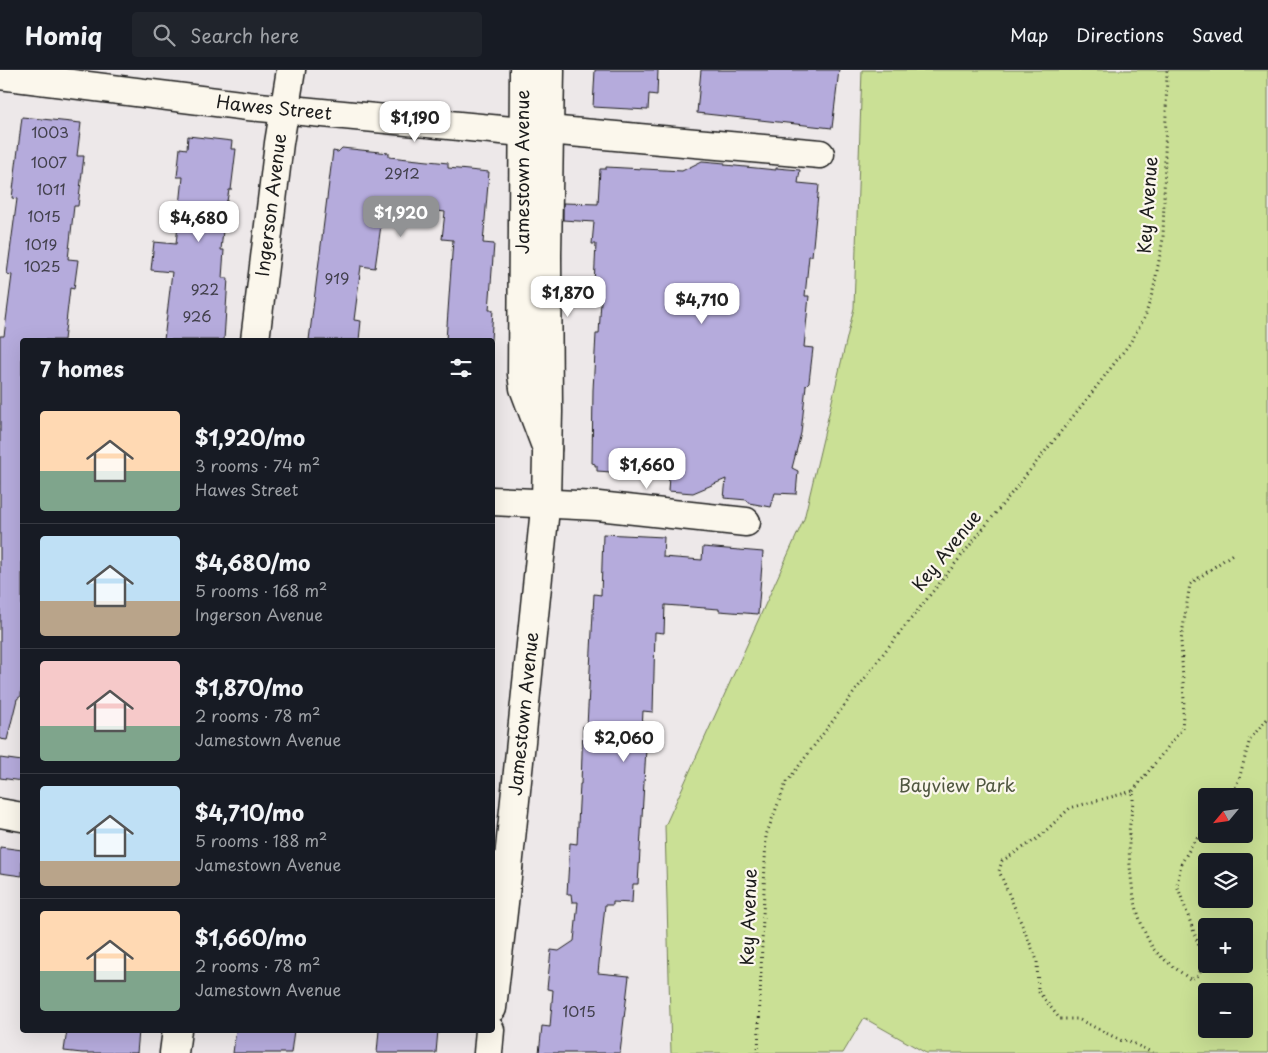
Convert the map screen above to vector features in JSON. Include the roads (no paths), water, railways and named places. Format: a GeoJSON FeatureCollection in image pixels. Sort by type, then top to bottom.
{"type":"FeatureCollection","features":[{"type":"Feature","properties":{"kind":"street","name":"Ingerson Avenue"},"geometry":{"type":"LineString","coordinates":[[255,338],[284,109],[291,70]]}},
{"type":"Feature","properties":{"kind":"street","name":"Jamestown Avenue"},"geometry":{"type":"LineString","coordinates":[[495,955],[500,867],[545,505],[547,450],[547,265],[536,131],[524,70]]}},
{"type":"Feature","properties":{"kind":"street","name":"Jamestown Avenue"},"geometry":{"type":"LineString","coordinates":[[536,131],[550,70]]}},
{"type":"Feature","properties":{"kind":"street","name":"Hawes Street"},"geometry":{"type":"LineString","coordinates":[[0,75],[284,109],[820,154]]}},
{"type":"Feature","properties":{"kind":"street"},"geometry":{"type":"LineString","coordinates":[[495,501],[598,506],[746,522]]}},
{"type":"Feature","properties":{"kind":"street"},"geometry":{"type":"LineString","coordinates":[[0,813],[20,817]]}},
{"type":"Feature","properties":{"kind":"street"},"geometry":{"type":"LineString","coordinates":[[174,1053],[176,1033]]}},
{"type":"Feature","properties":{"kind":"street"},"geometry":{"type":"LineString","coordinates":[[488,1053],[490,1033]]}},
{"type":"Feature","properties":{"kind":"park label","name":"Bayview Park"},"geometry":{"type":"Point","coordinates":[957,786]}}]}
